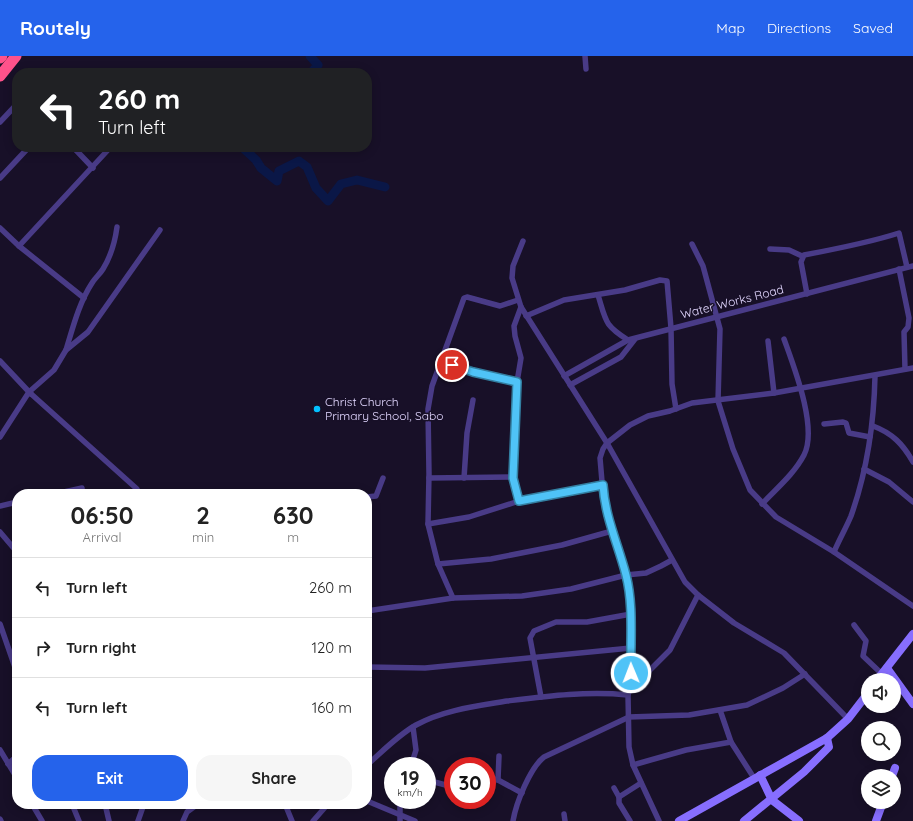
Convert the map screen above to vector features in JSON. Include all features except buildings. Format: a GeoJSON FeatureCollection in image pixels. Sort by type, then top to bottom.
{"type":"FeatureCollection","features":[{"type":"Feature","properties":{"kind":"highway"},"geometry":{"type":"LineString","coordinates":[[0,76],[16,56]]}},
{"type":"Feature","properties":{"kind":"main road"},"geometry":{"type":"LineString","coordinates":[[883,673],[913,634]]}},
{"type":"Feature","properties":{"kind":"main road"},"geometry":{"type":"LineString","coordinates":[[901,692],[913,704]]}},
{"type":"Feature","properties":{"kind":"main road"},"geometry":{"type":"LineString","coordinates":[[679,821],[757,777],[801,755],[828,738],[848,719],[861,702]]}},
{"type":"Feature","properties":{"kind":"main road"},"geometry":{"type":"LineString","coordinates":[[744,821],[772,800],[804,772],[829,747],[828,738]]}},
{"type":"Feature","properties":{"kind":"main road"},"geometry":{"type":"LineString","coordinates":[[757,777],[772,800],[799,821]]}},
{"type":"Feature","properties":{"kind":"main road"},"geometry":{"type":"LineString","coordinates":[[876,821],[880,809]]}},
{"type":"Feature","properties":{"kind":"street"},"geometry":{"type":"LineString","coordinates":[[585,56],[586,69]]}},
{"type":"Feature","properties":{"kind":"street"},"geometry":{"type":"LineString","coordinates":[[0,122],[12,109]]}},
{"type":"Feature","properties":{"kind":"street"},"geometry":{"type":"LineString","coordinates":[[0,178],[24,152]]}},
{"type":"Feature","properties":{"kind":"street"},"geometry":{"type":"LineString","coordinates":[[78,152],[93,168]]}},
{"type":"Feature","properties":{"kind":"street"},"geometry":{"type":"LineString","coordinates":[[19,246],[93,168],[106,152]]}},
{"type":"Feature","properties":{"kind":"street"},"geometry":{"type":"LineString","coordinates":[[0,228],[19,246],[84,298]]}},
{"type":"Feature","properties":{"kind":"street"},"geometry":{"type":"LineString","coordinates":[[0,437],[29,392],[54,370],[66,350],[75,318],[92,283],[106,263],[115,240],[117,228]]}},
{"type":"Feature","properties":{"kind":"street"},"geometry":{"type":"LineString","coordinates":[[66,350],[88,332],[160,230]]}},
{"type":"Feature","properties":{"kind":"street"},"geometry":{"type":"LineString","coordinates":[[770,249],[790,250],[802,256],[874,241],[899,234],[910,267]]}},
{"type":"Feature","properties":{"kind":"street"},"geometry":{"type":"LineString","coordinates":[[524,241],[513,266],[512,278],[521,307],[607,443],[685,582],[698,595],[734,623],[784,653],[848,719]]}},
{"type":"Feature","properties":{"kind":"street"},"geometry":{"type":"LineString","coordinates":[[692,244],[703,266],[720,329],[718,401],[733,449],[750,490],[776,517],[834,552],[913,606]]}},
{"type":"Feature","properties":{"kind":"street"},"geometry":{"type":"LineString","coordinates":[[802,256],[801,262],[807,294]]}},
{"type":"Feature","properties":{"kind":"street","name":"Water Works Road"},"geometry":{"type":"LineString","coordinates":[[564,376],[628,340],[637,337],[716,318],[910,267]]}},
{"type":"Feature","properties":{"kind":"street"},"geometry":{"type":"LineString","coordinates":[[899,269],[908,318],[908,327],[904,332],[905,368]]}},
{"type":"Feature","properties":{"kind":"street"},"geometry":{"type":"LineString","coordinates":[[526,316],[564,300],[598,295],[664,280],[668,284],[671,328],[672,384],[676,408]]}},
{"type":"Feature","properties":{"kind":"street"},"geometry":{"type":"LineString","coordinates":[[598,295],[604,316],[611,329],[628,340]]}},
{"type":"Feature","properties":{"kind":"street"},"geometry":{"type":"LineString","coordinates":[[453,598],[438,564],[428,524],[428,408],[432,386],[464,298],[467,297],[500,306],[518,300]]}},
{"type":"Feature","properties":{"kind":"street"},"geometry":{"type":"LineString","coordinates":[[519,501],[513,478],[517,382],[521,358],[514,326],[521,307]]}},
{"type":"Feature","properties":{"kind":"street"},"geometry":{"type":"LineString","coordinates":[[570,385],[621,357],[637,337]]}},
{"type":"Feature","properties":{"kind":"street"},"geometry":{"type":"LineString","coordinates":[[762,504],[792,472],[804,454],[807,442],[807,415],[784,339]]}},
{"type":"Feature","properties":{"kind":"street"},"geometry":{"type":"LineString","coordinates":[[768,341],[774,393]]}},
{"type":"Feature","properties":{"kind":"street"},"geometry":{"type":"LineString","coordinates":[[0,357],[29,392]]}},
{"type":"Feature","properties":{"kind":"street"},"geometry":{"type":"LineString","coordinates":[[0,361],[29,392],[133,489]]}},
{"type":"Feature","properties":{"kind":"street"},"geometry":{"type":"LineString","coordinates":[[441,361],[473,372],[517,382]]}},
{"type":"Feature","properties":{"kind":"street"},"geometry":{"type":"LineString","coordinates":[[659,821],[633,765],[630,747],[628,695],[631,685],[631,614],[626,575],[604,505],[600,458],[603,449],[607,443],[630,425],[648,416],[692,402],[718,401],[774,393],[875,376],[905,368],[913,368]]}},
{"type":"Feature","properties":{"kind":"street"},"geometry":{"type":"LineString","coordinates":[[834,552],[851,517],[864,469],[873,426],[875,376]]}},
{"type":"Feature","properties":{"kind":"street"},"geometry":{"type":"LineString","coordinates":[[464,478],[467,433],[473,400]]}},
{"type":"Feature","properties":{"kind":"street"},"geometry":{"type":"LineString","coordinates":[[824,424],[843,422],[846,423],[849,433],[870,438]]}},
{"type":"Feature","properties":{"kind":"street"},"geometry":{"type":"LineString","coordinates":[[0,428],[8,425]]}},
{"type":"Feature","properties":{"kind":"street"},"geometry":{"type":"LineString","coordinates":[[873,426],[887,431],[896,438],[913,462]]}},
{"type":"Feature","properties":{"kind":"street"},"geometry":{"type":"LineString","coordinates":[[864,469],[889,482],[913,502]]}},
{"type":"Feature","properties":{"kind":"street"},"geometry":{"type":"LineString","coordinates":[[372,496],[376,496],[383,478]]}},
{"type":"Feature","properties":{"kind":"street"},"geometry":{"type":"LineString","coordinates":[[429,478],[513,478]]}},
{"type":"Feature","properties":{"kind":"street"},"geometry":{"type":"LineString","coordinates":[[428,524],[469,517],[519,501],[603,485]]}},
{"type":"Feature","properties":{"kind":"street"},"geometry":{"type":"LineString","coordinates":[[78,489],[82,488]]}},
{"type":"Feature","properties":{"kind":"street"},"geometry":{"type":"LineString","coordinates":[[0,506],[12,503]]}},
{"type":"Feature","properties":{"kind":"street"},"geometry":{"type":"LineString","coordinates":[[438,564],[491,559],[562,545],[612,531]]}},
{"type":"Feature","properties":{"kind":"street"},"geometry":{"type":"LineString","coordinates":[[0,532],[12,546]]}},
{"type":"Feature","properties":{"kind":"street"},"geometry":{"type":"LineString","coordinates":[[372,610],[453,598],[522,596],[571,589],[626,575],[650,571],[672,560]]}},
{"type":"Feature","properties":{"kind":"street"},"geometry":{"type":"LineString","coordinates":[[631,685],[648,672],[670,650],[698,595]]}},
{"type":"Feature","properties":{"kind":"street"},"geometry":{"type":"LineString","coordinates":[[541,697],[532,656],[530,638],[534,631],[541,626],[556,622],[587,622],[631,614]]}},
{"type":"Feature","properties":{"kind":"street"},"geometry":{"type":"LineString","coordinates":[[0,624],[12,659]]}},
{"type":"Feature","properties":{"kind":"street"},"geometry":{"type":"LineString","coordinates":[[854,625],[866,641],[863,656],[881,673]]}},
{"type":"Feature","properties":{"kind":"street"},"geometry":{"type":"LineString","coordinates":[[372,667],[425,668],[532,656],[630,648]]}},
{"type":"Feature","properties":{"kind":"street"},"geometry":{"type":"LineString","coordinates":[[512,821],[522,793],[534,767],[544,757],[629,717],[664,717],[720,710],[752,703],[783,688],[805,674]]}},
{"type":"Feature","properties":{"kind":"street"},"geometry":{"type":"LineString","coordinates":[[372,760],[400,735],[413,727],[456,710],[541,697],[600,692],[628,695]]}},
{"type":"Feature","properties":{"kind":"street"},"geometry":{"type":"LineString","coordinates":[[720,710],[731,742],[757,777]]}},
{"type":"Feature","properties":{"kind":"street"},"geometry":{"type":"LineString","coordinates":[[413,727],[416,750],[414,757]]}},
{"type":"Feature","properties":{"kind":"street"},"geometry":{"type":"LineString","coordinates":[[633,765],[686,750],[731,742]]}},
{"type":"Feature","properties":{"kind":"street"},"geometry":{"type":"LineString","coordinates":[[0,750],[12,770]]}},
{"type":"Feature","properties":{"kind":"street"},"geometry":{"type":"LineString","coordinates":[[499,756],[498,780],[522,793]]}},
{"type":"Feature","properties":{"kind":"street"},"geometry":{"type":"LineString","coordinates":[[8,764],[12,760]]}},
{"type":"Feature","properties":{"kind":"street"},"geometry":{"type":"LineString","coordinates":[[619,797],[641,783]]}},
{"type":"Feature","properties":{"kind":"street"},"geometry":{"type":"LineString","coordinates":[[614,788],[619,797],[619,802],[630,821]]}},
{"type":"Feature","properties":{"kind":"street"},"geometry":{"type":"LineString","coordinates":[[372,804],[400,818],[415,821]]}},
{"type":"Feature","properties":{"kind":"street"},"geometry":{"type":"LineString","coordinates":[[35,809],[42,821]]}},
{"type":"Feature","properties":{"kind":"street"},"geometry":{"type":"LineString","coordinates":[[74,809],[79,821]]}},
{"type":"Feature","properties":{"kind":"street"},"geometry":{"type":"LineString","coordinates":[[107,809],[110,821]]}},
{"type":"Feature","properties":{"kind":"street"},"geometry":{"type":"LineString","coordinates":[[138,821],[142,809]]}},
{"type":"Feature","properties":{"kind":"street"},"geometry":{"type":"LineString","coordinates":[[183,821],[187,812],[191,809]]}},
{"type":"Feature","properties":{"kind":"street"},"geometry":{"type":"LineString","coordinates":[[286,809],[292,821]]}},
{"type":"Feature","properties":{"kind":"street"},"geometry":{"type":"LineString","coordinates":[[313,821],[324,809]]}},
{"type":"Feature","properties":{"kind":"street"},"geometry":{"type":"LineString","coordinates":[[564,814],[565,821]]}},
{"type":"Feature","properties":{"kind":"waterway"},"geometry":{"type":"LineString","coordinates":[[310,56],[318,65],[315,68]]}},
{"type":"Feature","properties":{"kind":"waterway"},"geometry":{"type":"LineString","coordinates":[[247,152],[256,160],[261,168],[277,181],[279,171],[299,161],[307,167],[316,188],[328,201],[341,184],[357,180],[385,187]]}},
{"type":"Feature","properties":{"kind":"place","name":"Christ Church Primary School, Sabo"},"geometry":{"type":"Point","coordinates":[317,409]}},
{"type":"Feature","properties":{"kind":"route"},"geometry":{"type":"LineString","coordinates":[[452,365],[473,372],[517,382],[514,424],[513,478],[519,501],[603,485],[604,505],[626,575],[629,595],[631,614],[631,673]]}}]}
